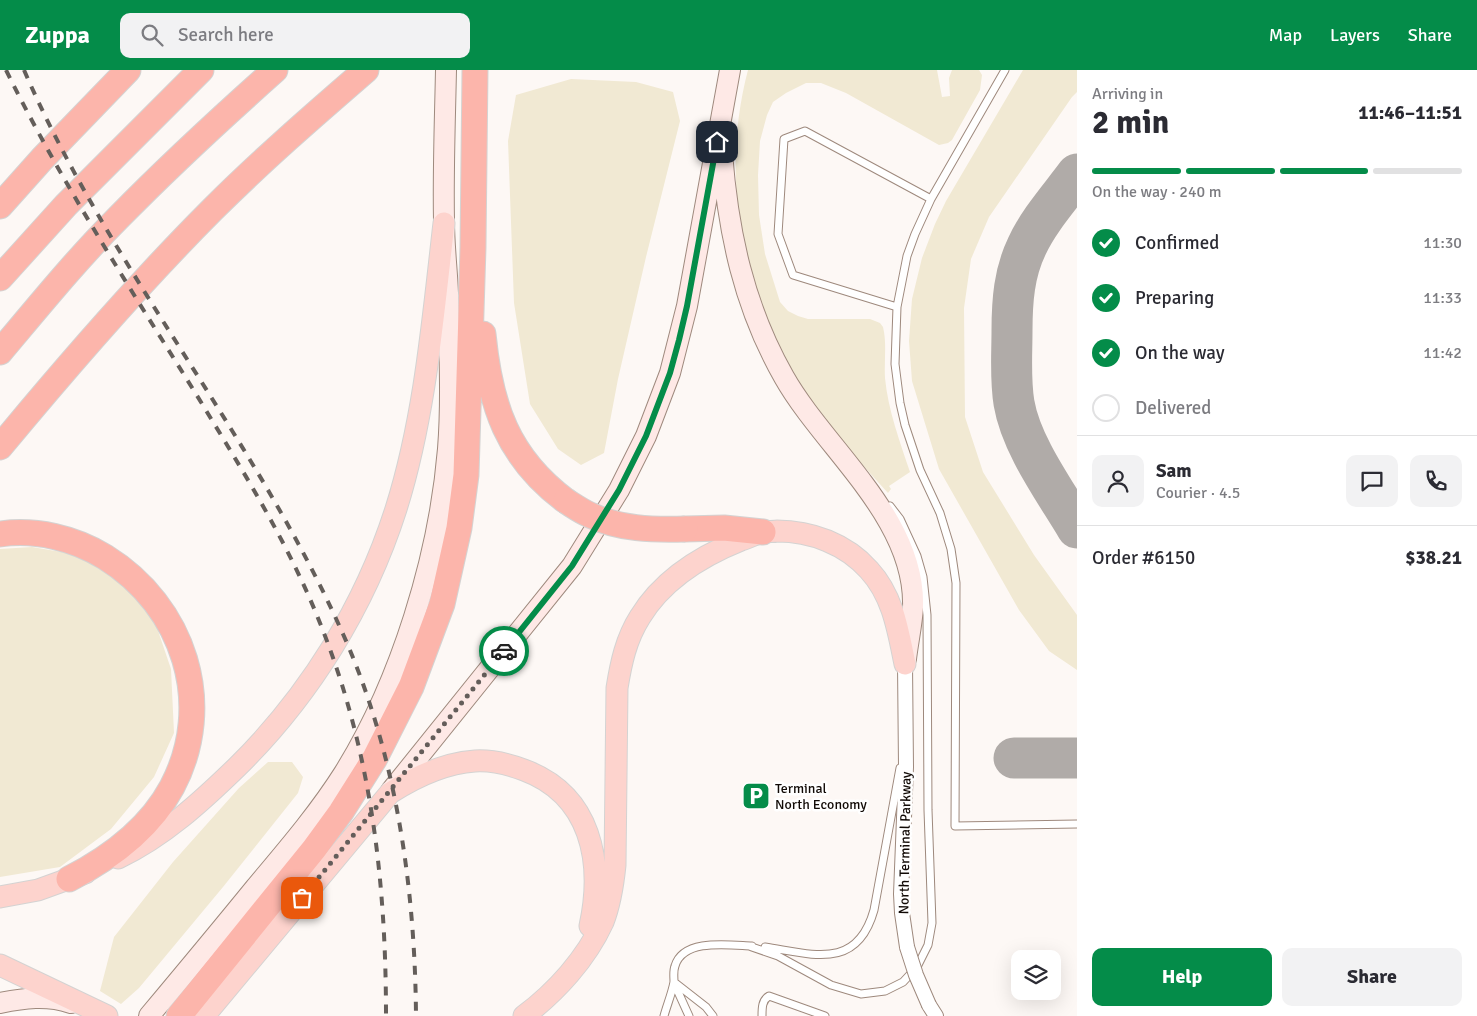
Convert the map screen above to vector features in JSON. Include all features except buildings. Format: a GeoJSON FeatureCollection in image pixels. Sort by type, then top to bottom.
{"type":"FeatureCollection","features":[{"type":"Feature","properties":{"kind":"highway"},"geometry":{"type":"LineString","coordinates":[[0,206],[42,159],[128,70]]}},
{"type":"Feature","properties":{"kind":"highway"},"geometry":{"type":"LineString","coordinates":[[0,278],[66,204],[201,70]]}},
{"type":"Feature","properties":{"kind":"highway"},"geometry":{"type":"LineString","coordinates":[[0,352],[117,218],[215,124],[275,70]]}},
{"type":"Feature","properties":{"kind":"highway"},"geometry":{"type":"LineString","coordinates":[[0,447],[102,327],[213,209],[272,152],[366,70]]}},
{"type":"Feature","properties":{"kind":"highway"},"geometry":{"type":"LineString","coordinates":[[178,1016],[314,849],[341,812],[375,758],[411,687],[442,604],[455,552],[464,501],[469,431],[468,386],[474,247],[475,70]]}},
{"type":"Feature","properties":{"kind":"highway"},"geometry":{"type":"LineString","coordinates":[[474,247],[485,354],[495,403],[505,430],[516,449],[548,487],[589,515],[610,522],[656,530],[724,528],[763,532]]}},
{"type":"Feature","properties":{"kind":"highway"},"geometry":{"type":"LineString","coordinates":[[0,534],[11,532],[39,534],[67,539],[94,550],[119,566],[140,583],[163,612],[184,654],[190,680],[192,707],[189,736],[182,762],[167,795],[157,810],[120,849],[95,866],[69,879]]}},
{"type":"Feature","properties":{"kind":"main road"},"geometry":{"type":"LineString","coordinates":[[204,1016],[390,793],[572,566],[619,490],[646,436],[670,373],[679,340],[687,306],[730,70]]}},
{"type":"Feature","properties":{"kind":"main road"},"geometry":{"type":"LineString","coordinates":[[149,1016],[320,807],[344,772],[386,693],[414,614],[433,542],[443,492],[448,448],[448,292],[444,223],[446,72]]}},
{"type":"Feature","properties":{"kind":"main road"},"geometry":{"type":"LineString","coordinates":[[720,124],[730,228],[740,273],[757,324],[784,378],[890,523],[897,538],[910,577],[913,606],[905,664]]}},
{"type":"Feature","properties":{"kind":"main road"},"geometry":{"type":"LineString","coordinates":[[0,897],[38,890],[69,879],[122,856],[147,842],[221,782],[289,709],[310,681],[344,628],[372,572],[385,541],[404,477],[425,372],[444,223]]}},
{"type":"Feature","properties":{"kind":"main road"},"geometry":{"type":"LineString","coordinates":[[524,1016],[562,982],[593,941],[603,921],[613,884],[616,822],[617,688],[621,665],[629,637],[640,616],[654,597],[683,570],[720,549],[763,532],[786,531],[807,533],[826,539],[856,558],[869,569],[880,584],[892,607],[905,664]]}},
{"type":"Feature","properties":{"kind":"main road"},"geometry":{"type":"LineString","coordinates":[[390,793],[411,780],[435,770],[474,761],[495,762],[515,766],[536,774],[558,789],[579,813],[594,856],[596,872],[594,908],[580,959]]}},
{"type":"Feature","properties":{"kind":"main road"},"geometry":{"type":"LineString","coordinates":[[0,965],[103,1014]]}},
{"type":"Feature","properties":{"kind":"main road"},"geometry":{"type":"LineString","coordinates":[[0,1003],[21,998],[44,998],[68,1002],[103,1014]]}},
{"type":"Feature","properties":{"kind":"street","name":"North Terminal Parkway"},"geometry":{"type":"LineString","coordinates":[[905,664],[906,728],[902,894],[904,930],[914,968],[933,1010]]}},
{"type":"Feature","properties":{"kind":"lane"},"geometry":{"type":"LineString","coordinates":[[1004,70],[931,199],[914,234],[907,256],[897,307],[895,364],[905,425],[916,457],[940,513],[951,549],[956,584],[955,826],[1077,824]]}},
{"type":"Feature","properties":{"kind":"lane"},"geometry":{"type":"LineString","coordinates":[[897,307],[793,275],[778,234],[784,139],[805,131],[931,199]]}},
{"type":"Feature","properties":{"kind":"lane"},"geometry":{"type":"LineString","coordinates":[[749,946],[778,956],[841,989],[870,993],[890,990],[903,982],[921,960],[930,937],[932,923],[928,810],[927,615],[923,577],[917,556],[900,519],[883,498],[860,481]]}},
{"type":"Feature","properties":{"kind":"lane"},"geometry":{"type":"LineString","coordinates":[[664,1016],[674,982],[675,966],[678,958],[685,951],[701,946],[749,946],[768,947],[824,956],[834,954],[852,945],[867,930],[874,910],[906,728]]}},
{"type":"Feature","properties":{"kind":"lane"},"geometry":{"type":"LineString","coordinates":[[674,982],[689,1016]]}},
{"type":"Feature","properties":{"kind":"lane"},"geometry":{"type":"LineString","coordinates":[[674,982],[706,1007],[713,1016]]}},
{"type":"Feature","properties":{"kind":"lane"},"geometry":{"type":"LineString","coordinates":[[762,1016],[762,1005],[766,998],[770,996],[824,1016]]}},
{"type":"Feature","properties":{"kind":"shaded area"},"geometry":{"type":"Polygon","coordinates":[[[748,70],[937,70],[942,97],[950,96],[949,78],[952,70],[979,70],[982,75],[980,90],[952,140],[948,143],[939,145],[846,93],[821,83],[806,83],[773,102],[767,115],[760,141],[758,175],[759,215],[765,254],[780,302],[788,311],[808,319],[870,319],[880,323],[883,327],[885,339],[885,378],[889,402],[910,472],[889,486],[891,489],[888,493],[839,439],[812,404],[788,367],[769,328],[754,286],[743,244],[737,200],[736,156],[739,113],[748,70]]]}},
{"type":"Feature","properties":{"kind":"shaded area"},"geometry":{"type":"Polygon","coordinates":[[[1023,70],[1077,70],[1077,92],[989,217],[971,259],[964,308],[965,417],[983,472],[1034,555],[1077,615],[1077,670],[1049,651],[1019,610],[939,469],[912,381],[909,341],[912,299],[922,258],[946,201],[1023,70]]]}},
{"type":"Feature","properties":{"kind":"shaded area"},"geometry":{"type":"Polygon","coordinates":[[[571,79],[636,82],[673,92],[680,121],[618,379],[604,453],[581,465],[558,449],[530,404],[514,303],[508,141],[516,95],[571,79]]]}},
{"type":"Feature","properties":{"kind":"shaded area"},"geometry":{"type":"Polygon","coordinates":[[[32,547],[85,556],[118,576],[152,613],[171,669],[174,733],[154,777],[111,829],[60,867],[0,877],[0,549],[32,547]]]}},
{"type":"Feature","properties":{"kind":"shaded area"},"geometry":{"type":"Polygon","coordinates":[[[268,762],[292,762],[303,777],[298,793],[139,988],[121,1004],[100,991],[114,937],[173,862],[239,788],[268,762]]]}},
{"type":"Feature","properties":{"kind":"taxiway"},"geometry":{"type":"LineString","coordinates":[[1077,174],[1037,227],[1019,266],[1013,298],[1011,367],[1014,403],[1024,435],[1040,467],[1077,528]]}},
{"type":"Feature","properties":{"kind":"taxiway"},"geometry":{"type":"LineString","coordinates":[[1014,758],[1077,758]]}},
{"type":"Feature","properties":{"kind":"railway"},"geometry":{"type":"LineString","coordinates":[[6,70],[73,194],[247,478],[279,534],[320,623],[352,719],[372,816],[379,865],[383,915],[386,1016]]}},
{"type":"Feature","properties":{"kind":"railway"},"geometry":{"type":"LineString","coordinates":[[24,70],[59,143],[98,214],[268,490],[308,561],[343,634],[377,726],[399,821],[412,918],[416,1016]]}},
{"type":"Feature","properties":{"kind":"way so far"},"geometry":{"type":"LineString","coordinates":[[302,898],[390,793],[504,651]]}},
{"type":"Feature","properties":{"kind":"place","name":"Terminal North Economy"},"geometry":{"type":"Point","coordinates":[756,796]}},
{"type":"Feature","properties":{"kind":"route"},"geometry":{"type":"LineString","coordinates":[[504,651],[572,566],[619,490],[646,436],[670,373],[679,340],[717,142]]}}]}
